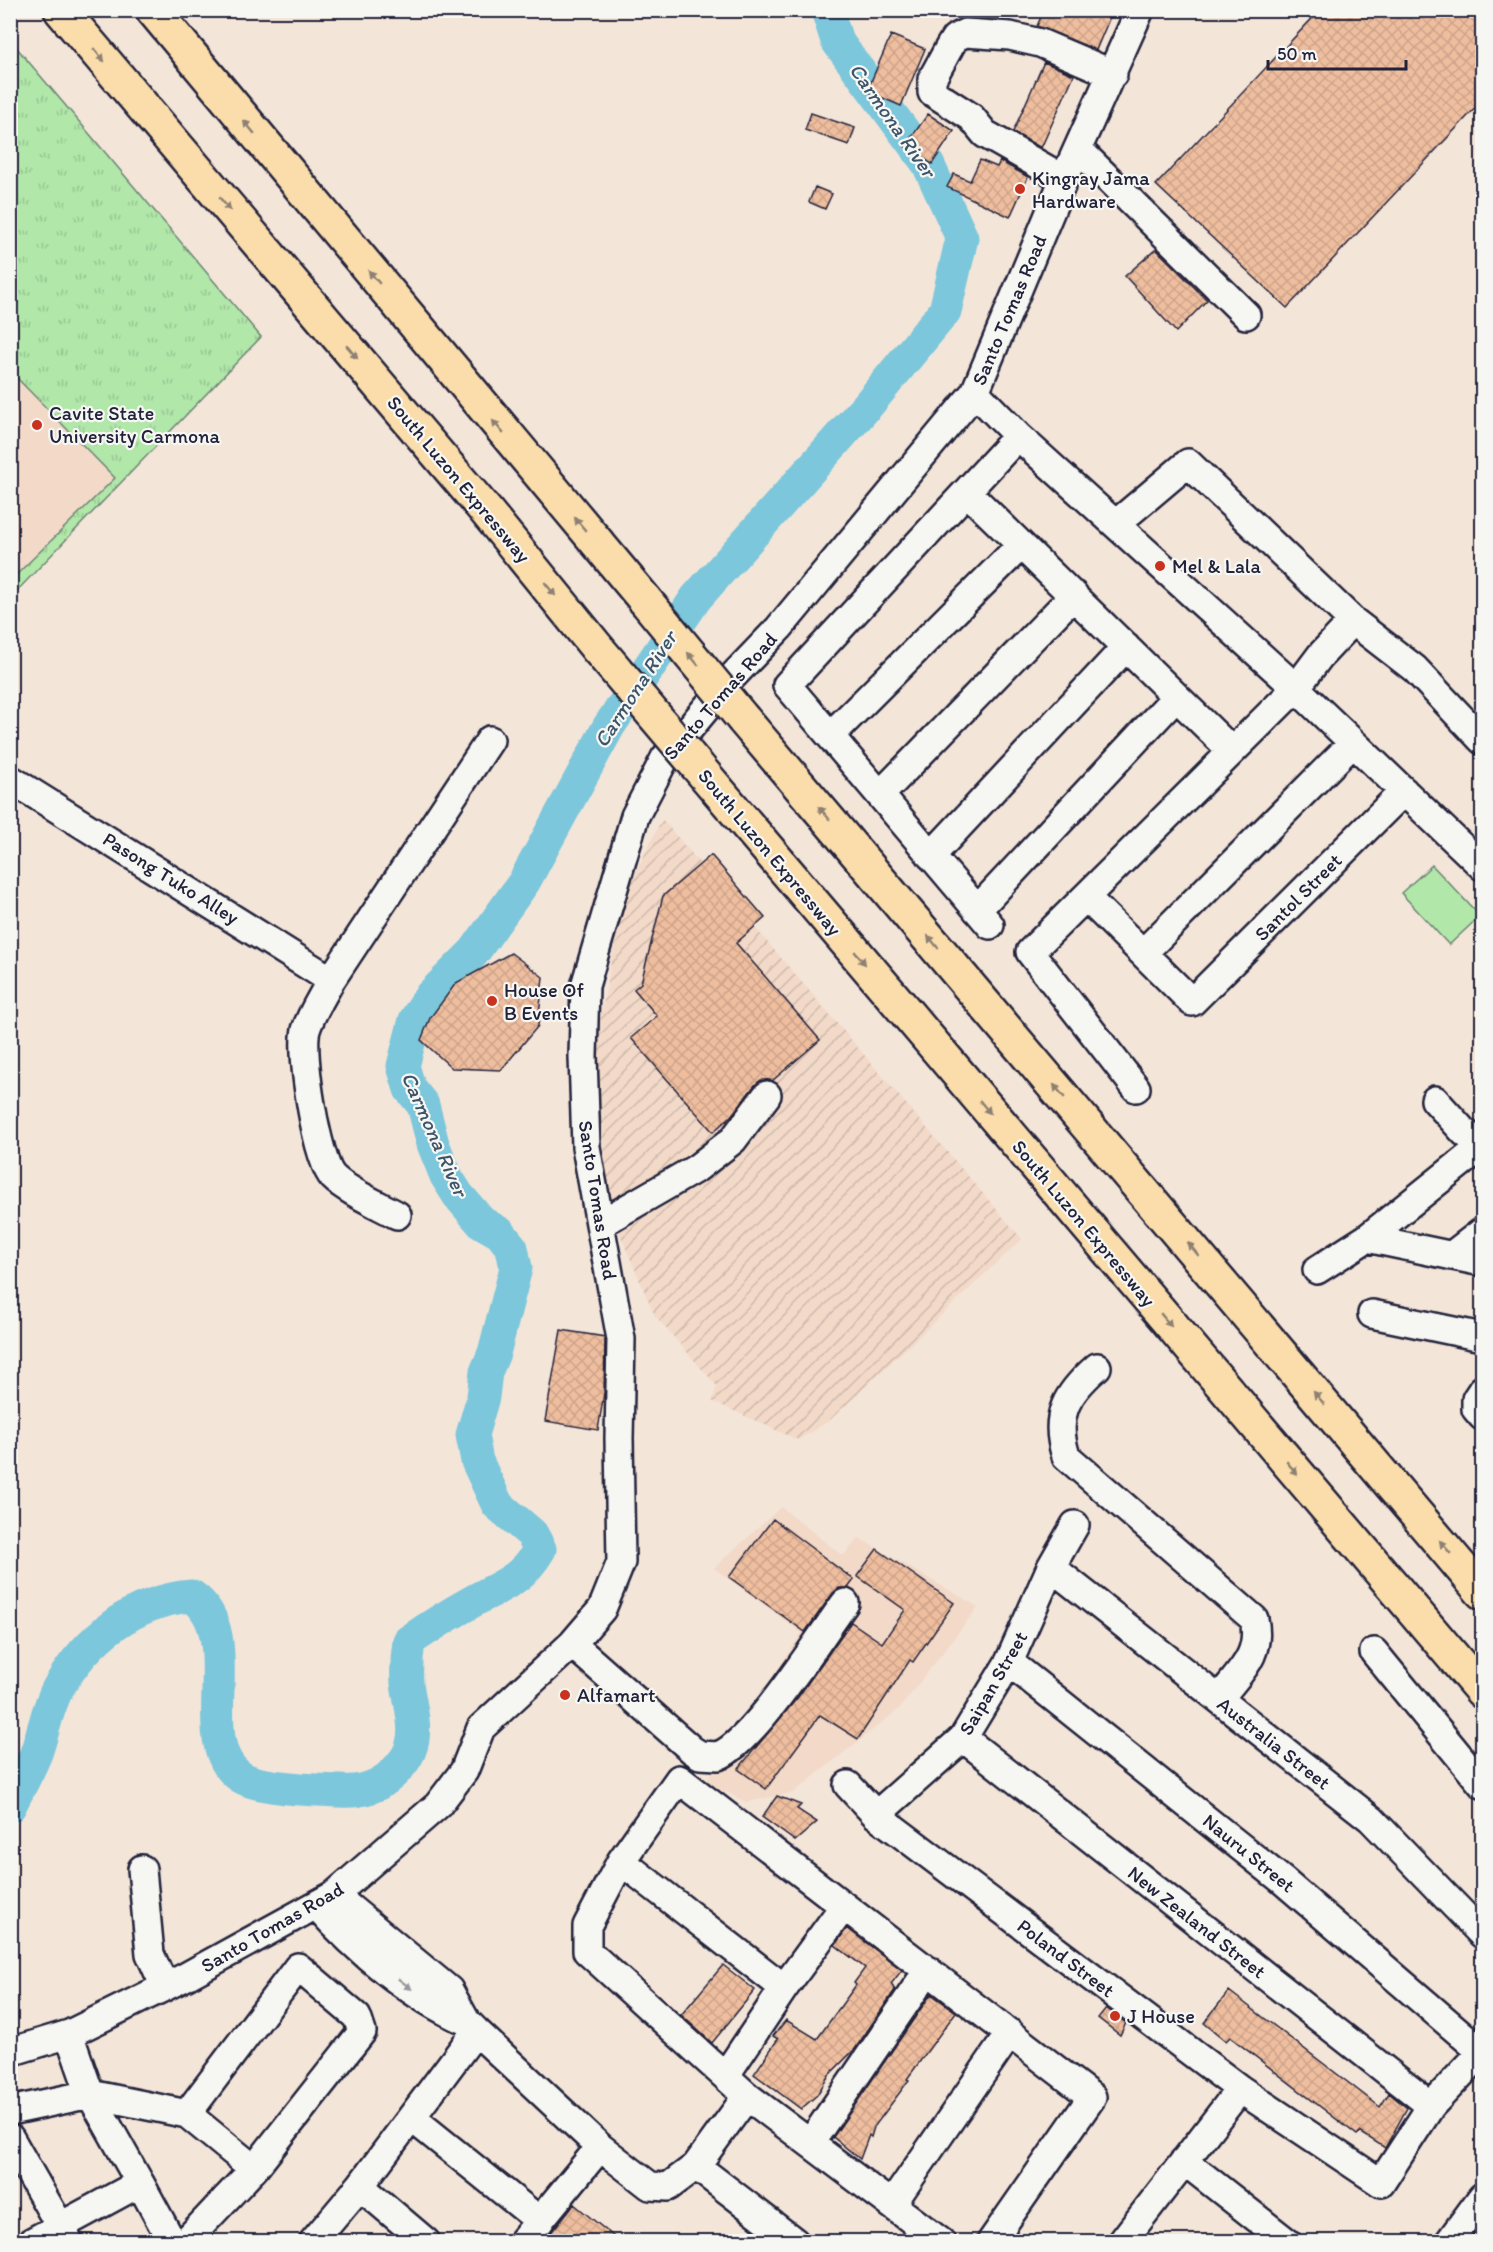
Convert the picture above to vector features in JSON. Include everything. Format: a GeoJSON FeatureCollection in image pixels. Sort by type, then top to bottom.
{"type":"FeatureCollection","features":[{"type":"Feature","properties":{"kind":"highway","name":"South Luzon Expressway"},"geometry":{"type":"LineString","coordinates":[[61,10],[486,511],[598,649],[1482,1691]]}},
{"type":"Feature","properties":{"kind":"highway"},"geometry":{"type":"LineString","coordinates":[[153,10],[744,720],[1482,1592]]}},
{"type":"Feature","properties":{"kind":"street","name":"Santo Tomas Road"},"geometry":{"type":"LineString","coordinates":[[10,2052],[69,2034],[165,1987],[325,1900],[438,1805],[464,1771],[481,1728],[572,1644],[602,1609],[621,1562],[619,1438],[621,1339],[586,1147],[583,1056],[585,986],[635,816],[665,758],[732,677],[779,628],[975,392],[1064,178],[1140,10]]}},
{"type":"Feature","properties":{"kind":"street"},"geometry":{"type":"LineString","coordinates":[[1064,178],[985,134],[971,117],[932,92],[932,79],[955,38],[965,33],[1010,36],[1040,43],[1113,74]]}},
{"type":"Feature","properties":{"kind":"street"},"geometry":{"type":"LineString","coordinates":[[1078,150],[1246,315]]}},
{"type":"Feature","properties":{"kind":"street"},"geometry":{"type":"LineString","coordinates":[[975,392],[1018,436],[1117,523],[1296,688],[1482,866]]}},
{"type":"Feature","properties":{"kind":"street"},"geometry":{"type":"LineString","coordinates":[[1018,436],[787,685],[983,917],[1176,697]]}},
{"type":"Feature","properties":{"kind":"street"},"geometry":{"type":"LineString","coordinates":[[1117,523],[1188,463],[1353,621],[1414,669],[1482,740]]}},
{"type":"Feature","properties":{"kind":"street"},"geometry":{"type":"LineString","coordinates":[[967,492],[1232,751]]}},
{"type":"Feature","properties":{"kind":"street"},"geometry":{"type":"LineString","coordinates":[[830,736],[1020,546]]}},
{"type":"Feature","properties":{"kind":"street"},"geometry":{"type":"LineString","coordinates":[[880,795],[1074,596]]}},
{"type":"Feature","properties":{"kind":"street"},"geometry":{"type":"LineString","coordinates":[[1136,1088],[1030,952],[1296,688],[1320,656],[1353,621]]}},
{"type":"Feature","properties":{"kind":"street"},"geometry":{"type":"LineString","coordinates":[[931,856],[1126,647]]}},
{"type":"Feature","properties":{"kind":"street"},"geometry":{"type":"LineString","coordinates":[[397,1215],[334,1178],[325,1163],[307,1083],[305,1038],[309,1023],[331,980],[490,740]]}},
{"type":"Feature","properties":{"kind":"street"},"geometry":{"type":"LineString","coordinates":[[1086,897],[1143,953],[1353,743]]}},
{"type":"Feature","properties":{"kind":"street","name":"Pasong Tuko Alley"},"geometry":{"type":"LineString","coordinates":[[10,779],[331,980]]}},
{"type":"Feature","properties":{"kind":"street","name":"Santol Street"},"geometry":{"type":"LineString","coordinates":[[1143,953],[1192,1002],[1404,791]]}},
{"type":"Feature","properties":{"kind":"street"},"geometry":{"type":"LineString","coordinates":[[600,1224],[696,1168],[724,1148],[733,1140],[767,1095]]}},
{"type":"Feature","properties":{"kind":"street"},"geometry":{"type":"LineString","coordinates":[[1317,1270],[1367,1238],[1482,1146],[1464,1132],[1435,1100]]}},
{"type":"Feature","properties":{"kind":"street"},"geometry":{"type":"LineString","coordinates":[[1451,1256],[1482,1232]]}},
{"type":"Feature","properties":{"kind":"street"},"geometry":{"type":"LineString","coordinates":[[1367,1238],[1482,1263]]}},
{"type":"Feature","properties":{"kind":"street"},"geometry":{"type":"LineString","coordinates":[[1372,1314],[1482,1337]]}},
{"type":"Feature","properties":{"kind":"street"},"geometry":{"type":"LineString","coordinates":[[1097,1367],[1079,1383],[1062,1411],[1061,1440],[1066,1456],[1254,1619],[1258,1637],[1254,1653],[1219,1699]]}},
{"type":"Feature","properties":{"kind":"street"},"geometry":{"type":"LineString","coordinates":[[1482,1390],[1476,1399],[1476,1409],[1482,1416]]}},
{"type":"Feature","properties":{"kind":"street","name":"Saipan Street"},"geometry":{"type":"LineString","coordinates":[[876,1815],[963,1738],[1009,1662],[1051,1567],[1075,1525]]}},
{"type":"Feature","properties":{"kind":"street","name":"Australia Street"},"geometry":{"type":"LineString","coordinates":[[1051,1567],[1371,1819],[1482,1934]]}},
{"type":"Feature","properties":{"kind":"street"},"geometry":{"type":"LineString","coordinates":[[572,1644],[692,1750],[700,1755],[718,1756],[745,1737],[845,1603]]}},
{"type":"Feature","properties":{"kind":"street"},"geometry":{"type":"LineString","coordinates":[[1374,1653],[1482,1784]]}},
{"type":"Feature","properties":{"kind":"street","name":"Nauru Street"},"geometry":{"type":"LineString","coordinates":[[1009,1662],[1282,1880],[1482,2052]]}},
{"type":"Feature","properties":{"kind":"street","name":"New Zealand Street"},"geometry":{"type":"LineString","coordinates":[[963,1738],[1431,2106]]}},
{"type":"Feature","properties":{"kind":"street"},"geometry":{"type":"LineString","coordinates":[[941,2241],[747,2096],[587,1951],[586,1926],[621,1861],[679,1779],[1092,2097],[991,2241]]}},
{"type":"Feature","properties":{"kind":"street","name":"Poland Street"},"geometry":{"type":"LineString","coordinates":[[848,1785],[876,1815],[1240,2089],[1382,2183],[1431,2106]]}},
{"type":"Feature","properties":{"kind":"street"},"geometry":{"type":"LineString","coordinates":[[621,1861],[784,1988]]}},
{"type":"Feature","properties":{"kind":"street"},"geometry":{"type":"LineString","coordinates":[[142,1869],[150,1954],[165,1987]]}},
{"type":"Feature","properties":{"kind":"street"},"geometry":{"type":"LineString","coordinates":[[325,1900],[385,1953],[449,1990],[471,2026],[600,2147],[650,2186],[668,2187],[696,2166],[747,2096]]}},
{"type":"Feature","properties":{"kind":"street"},"geometry":{"type":"LineString","coordinates":[[725,2076],[784,1988],[844,1906]]}},
{"type":"Feature","properties":{"kind":"street"},"geometry":{"type":"LineString","coordinates":[[185,2241],[254,2169],[362,2032],[357,2018],[298,1967],[188,2114]]}},
{"type":"Feature","properties":{"kind":"street"},"geometry":{"type":"LineString","coordinates":[[811,2142],[928,1970]]}},
{"type":"Feature","properties":{"kind":"street"},"geometry":{"type":"LineString","coordinates":[[313,2241],[360,2186],[412,2118],[471,2026]]}},
{"type":"Feature","properties":{"kind":"street"},"geometry":{"type":"LineString","coordinates":[[892,2204],[1010,2033]]}},
{"type":"Feature","properties":{"kind":"street"},"geometry":{"type":"LineString","coordinates":[[69,2034],[90,2094],[172,2241]]}},
{"type":"Feature","properties":{"kind":"street"},"geometry":{"type":"LineString","coordinates":[[1431,2106],[1482,2052]]}},
{"type":"Feature","properties":{"kind":"street"},"geometry":{"type":"LineString","coordinates":[[1130,2239],[1184,2161],[1240,2089]]}},
{"type":"Feature","properties":{"kind":"street"},"geometry":{"type":"LineString","coordinates":[[10,2111],[90,2094],[188,2114],[254,2169]]}},
{"type":"Feature","properties":{"kind":"street"},"geometry":{"type":"LineString","coordinates":[[112,2134],[139,2104]]}},
{"type":"Feature","properties":{"kind":"street"},"geometry":{"type":"LineString","coordinates":[[412,2118],[540,2221]]}},
{"type":"Feature","properties":{"kind":"street"},"geometry":{"type":"LineString","coordinates":[[10,2138],[64,2234]]}},
{"type":"Feature","properties":{"kind":"street"},"geometry":{"type":"LineString","coordinates":[[522,2241],[600,2147]]}},
{"type":"Feature","properties":{"kind":"street"},"geometry":{"type":"LineString","coordinates":[[1184,2161],[1287,2241]]}},
{"type":"Feature","properties":{"kind":"street"},"geometry":{"type":"LineString","coordinates":[[696,2166],[795,2241]]}},
{"type":"Feature","properties":{"kind":"street"},"geometry":{"type":"LineString","coordinates":[[31,2241],[64,2234],[140,2183]]}},
{"type":"Feature","properties":{"kind":"street"},"geometry":{"type":"LineString","coordinates":[[360,2186],[426,2241]]}},
{"type":"Feature","properties":{"kind":"street"},"geometry":{"type":"LineString","coordinates":[[1449,2241],[1482,2197]]}},
{"type":"Feature","properties":{"kind":"shaded area","name":"Cavite State University Carmona"},"geometry":{"type":"Polygon","coordinates":[[[11,372],[115,478],[11,580],[11,372]]]}},
{"type":"Feature","properties":{"kind":"shaded area"},"geometry":{"type":"Polygon","coordinates":[[[662,819],[1022,1239],[830,1420],[798,1440],[712,1401],[717,1386],[655,1316],[618,1230],[605,1172],[595,1050],[622,901],[662,819]]]}},
{"type":"Feature","properties":{"kind":"shaded area"},"geometry":{"type":"Polygon","coordinates":[[[781,1507],[843,1556],[859,1538],[978,1607],[899,1709],[793,1793],[746,1802],[706,1782],[719,1758],[802,1633],[714,1568],[781,1507]]]}},
{"type":"Feature","properties":{"kind":"green space"},"geometry":{"type":"Polygon","coordinates":[[[11,41],[261,337],[11,597],[11,580],[115,478],[11,372],[11,41]]]}},
{"type":"Feature","properties":{"kind":"green space"},"geometry":{"type":"Polygon","coordinates":[[[1432,865],[1480,916],[1449,945],[1401,893],[1432,865]]]}},
{"type":"Feature","properties":{"kind":"building"},"geometry":{"type":"Polygon","coordinates":[[[1044,10],[1094,10],[1110,17],[1096,50],[1037,26],[1044,10]]]}},
{"type":"Feature","properties":{"kind":"building"},"geometry":{"type":"Polygon","coordinates":[[[1320,10],[1482,10],[1482,101],[1287,308],[1156,185],[1320,10]]]}},
{"type":"Feature","properties":{"kind":"building"},"geometry":{"type":"Polygon","coordinates":[[[891,35],[925,49],[901,106],[867,91],[891,35]]]}},
{"type":"Feature","properties":{"kind":"building"},"geometry":{"type":"Polygon","coordinates":[[[1044,62],[1074,75],[1041,148],[1013,132],[1044,62]]]}},
{"type":"Feature","properties":{"kind":"building"},"geometry":{"type":"Polygon","coordinates":[[[811,113],[855,128],[849,145],[805,130],[811,113]]]}},
{"type":"Feature","properties":{"kind":"building"},"geometry":{"type":"Polygon","coordinates":[[[928,114],[954,131],[932,164],[905,146],[928,114]]]}},
{"type":"Feature","properties":{"kind":"building"},"geometry":{"type":"Polygon","coordinates":[[[980,160],[997,167],[1000,161],[1028,177],[1010,217],[947,187],[954,174],[970,181],[980,160]]]}},
{"type":"Feature","properties":{"kind":"building"},"geometry":{"type":"Polygon","coordinates":[[[815,187],[832,194],[825,209],[809,202],[815,187]]]}},
{"type":"Feature","properties":{"kind":"building"},"geometry":{"type":"Polygon","coordinates":[[[1156,249],[1207,300],[1176,332],[1125,276],[1156,249]]]}},
{"type":"Feature","properties":{"kind":"building"},"geometry":{"type":"Polygon","coordinates":[[[711,855],[765,918],[736,943],[820,1040],[772,1081],[761,1080],[755,1085],[731,1116],[713,1132],[631,1038],[657,1016],[634,989],[641,983],[663,896],[711,855]]]}},
{"type":"Feature","properties":{"kind":"building","name":"House Of B Events"},"geometry":{"type":"Polygon","coordinates":[[[511,953],[543,977],[538,1026],[501,1070],[452,1068],[421,1040],[430,1018],[456,983],[511,953]]]}},
{"type":"Feature","properties":{"kind":"building"},"geometry":{"type":"Polygon","coordinates":[[[561,1330],[605,1337],[604,1393],[598,1430],[545,1421],[561,1330]]]}},
{"type":"Feature","properties":{"kind":"building"},"geometry":{"type":"Polygon","coordinates":[[[773,1519],[854,1580],[848,1588],[839,1588],[833,1593],[805,1632],[729,1577],[773,1519]]]}},
{"type":"Feature","properties":{"kind":"building"},"geometry":{"type":"Polygon","coordinates":[[[877,1549],[954,1603],[913,1662],[910,1660],[858,1739],[820,1715],[766,1789],[738,1769],[798,1697],[851,1622],[882,1643],[905,1610],[857,1576],[877,1549]]]}},
{"type":"Feature","properties":{"kind":"building"},"geometry":{"type":"Polygon","coordinates":[[[777,1796],[801,1805],[797,1809],[817,1822],[795,1841],[762,1817],[777,1796]]]}},
{"type":"Feature","properties":{"kind":"building"},"geometry":{"type":"Polygon","coordinates":[[[847,1928],[902,1970],[891,1984],[895,1990],[855,2049],[829,2075],[817,2095],[801,2109],[754,2074],[778,2039],[773,2036],[786,2020],[817,2039],[856,1985],[854,1983],[865,1968],[835,1945],[847,1928]]]}},
{"type":"Feature","properties":{"kind":"building"},"geometry":{"type":"Polygon","coordinates":[[[723,1965],[755,1990],[712,2043],[681,2015],[723,1965]]]}},
{"type":"Feature","properties":{"kind":"building"},"geometry":{"type":"Polygon","coordinates":[[[1229,1991],[1380,2107],[1389,2093],[1407,2108],[1385,2148],[1360,2132],[1357,2135],[1230,2037],[1226,2041],[1204,2023],[1229,1991]]]}},
{"type":"Feature","properties":{"kind":"building"},"geometry":{"type":"Polygon","coordinates":[[[931,1994],[956,2012],[874,2127],[860,2159],[833,2137],[931,1994]]]}},
{"type":"Feature","properties":{"kind":"building"},"geometry":{"type":"Polygon","coordinates":[[[1106,2008],[1126,2023],[1120,2035],[1098,2018],[1106,2008]]]}},
{"type":"Feature","properties":{"kind":"building"},"geometry":{"type":"Polygon","coordinates":[[[574,2204],[619,2241],[557,2241],[549,2235],[574,2204]]]}},
{"type":"Feature","properties":{"kind":"waterway","name":"Carmona River"},"geometry":{"type":"LineString","coordinates":[[10,1806],[36,1753],[54,1696],[83,1653],[114,1625],[132,1614],[150,1605],[192,1596],[208,1614],[216,1636],[219,1740],[226,1761],[241,1777],[261,1784],[317,1790],[351,1791],[378,1784],[386,1780],[400,1766],[413,1740],[413,1721],[407,1683],[409,1641],[517,1576],[533,1560],[540,1549],[532,1534],[497,1504],[477,1461],[472,1435],[483,1397],[486,1372],[494,1353],[516,1268],[512,1248],[500,1233],[481,1222],[458,1195],[446,1176],[433,1144],[423,1105],[410,1089],[403,1066],[415,1020],[430,996],[474,952],[524,882],[609,726],[696,598],[867,406],[945,311],[962,238],[928,164],[837,41],[827,10]]}},
{"type":"Feature","properties":{"kind":"place","name":"Kingray Jama Hardware"},"geometry":{"type":"Point","coordinates":[1020,189]}},
{"type":"Feature","properties":{"kind":"place","name":"Cavite State University Carmona"},"geometry":{"type":"Point","coordinates":[37,425]}},
{"type":"Feature","properties":{"kind":"place","name":"Mel & Lala"},"geometry":{"type":"Point","coordinates":[1160,566]}},
{"type":"Feature","properties":{"kind":"place","name":"House Of B Events"},"geometry":{"type":"Point","coordinates":[492,1001]}},
{"type":"Feature","properties":{"kind":"place","name":"Alfamart"},"geometry":{"type":"Point","coordinates":[565,1695]}},
{"type":"Feature","properties":{"kind":"place","name":"J House"},"geometry":{"type":"Point","coordinates":[1115,2016]}}]}
